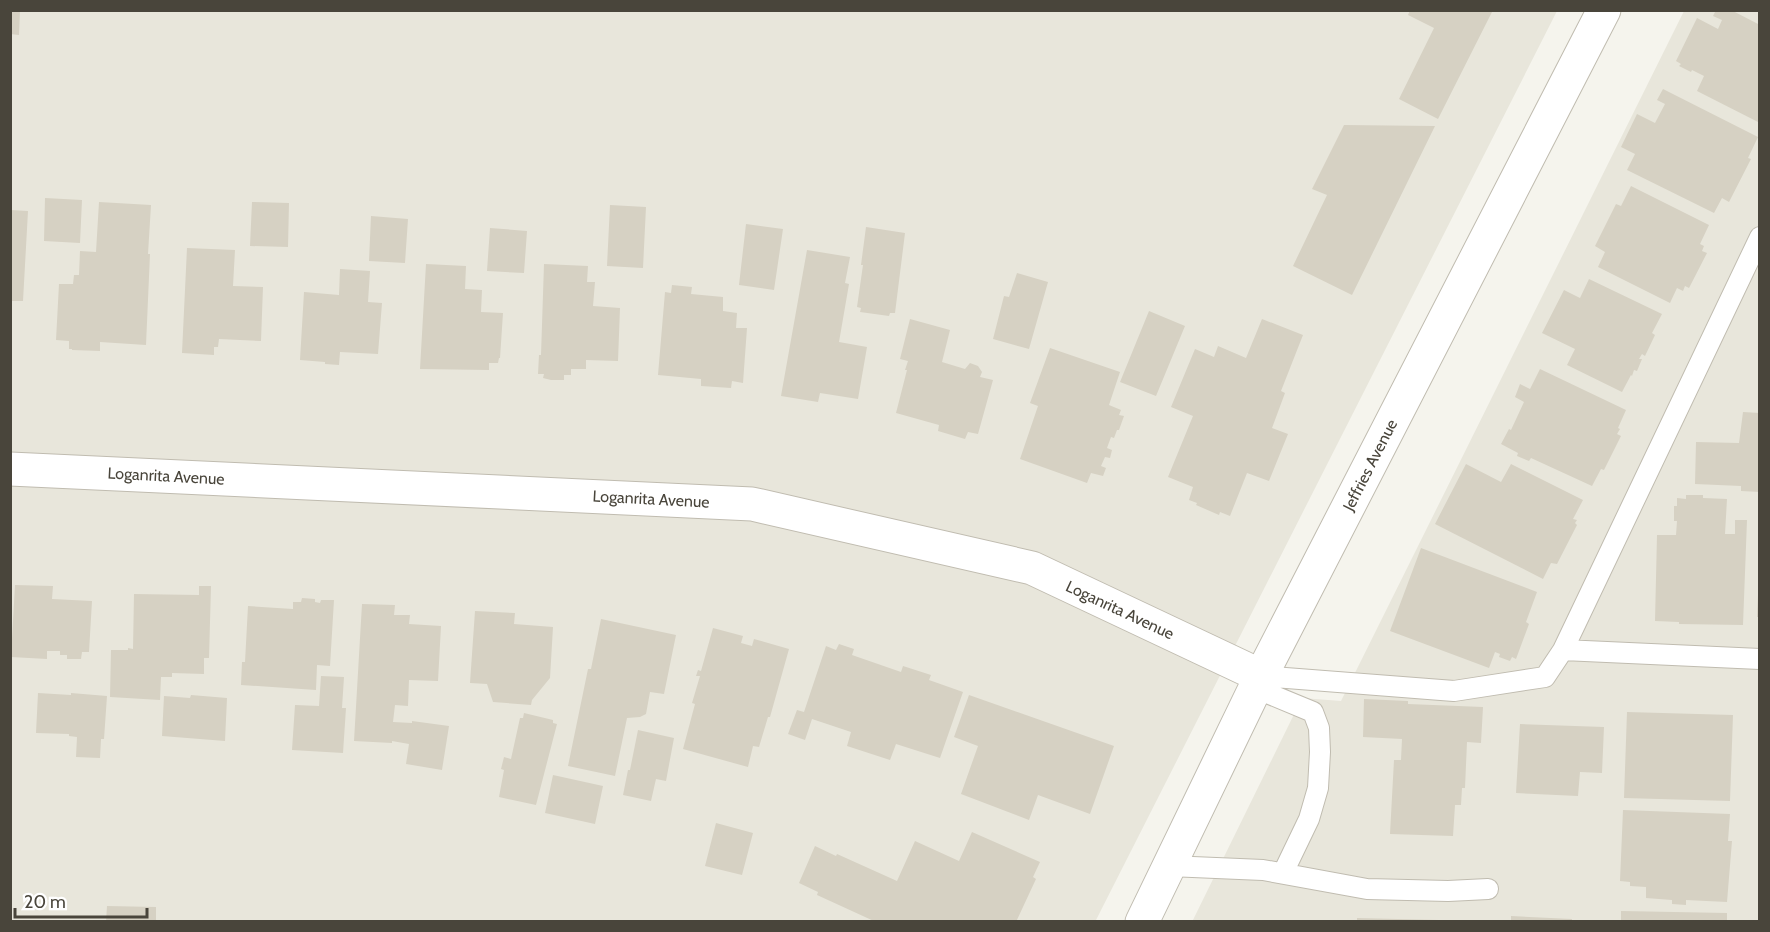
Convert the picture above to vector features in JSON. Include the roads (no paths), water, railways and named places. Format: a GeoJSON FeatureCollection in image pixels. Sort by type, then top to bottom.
{"type":"FeatureCollection","features":[{"type":"Feature","properties":{"kind":"street","name":"Jeffries Avenue"},"geometry":{"type":"LineString","coordinates":[[1142,921],[1258,682],[1604,10]]}},
{"type":"Feature","properties":{"kind":"street","name":"Loganrita Avenue"},"geometry":{"type":"LineString","coordinates":[[10,469],[752,504],[1032,568],[1258,682]]}},
{"type":"Feature","properties":{"kind":"lane"},"geometry":{"type":"LineString","coordinates":[[1258,682],[1340,681],[1454,691],[1545,677],[1563,650],[1760,237]]}},
{"type":"Feature","properties":{"kind":"lane"},"geometry":{"type":"LineString","coordinates":[[1563,650],[1760,659]]}},
{"type":"Feature","properties":{"kind":"lane"},"geometry":{"type":"LineString","coordinates":[[1258,682],[1313,712],[1319,728],[1318,788],[1309,819],[1283,873]]}},
{"type":"Feature","properties":{"kind":"lane"},"geometry":{"type":"LineString","coordinates":[[1169,866],[1263,870],[1367,889],[1448,891],[1488,889]]}}]}
